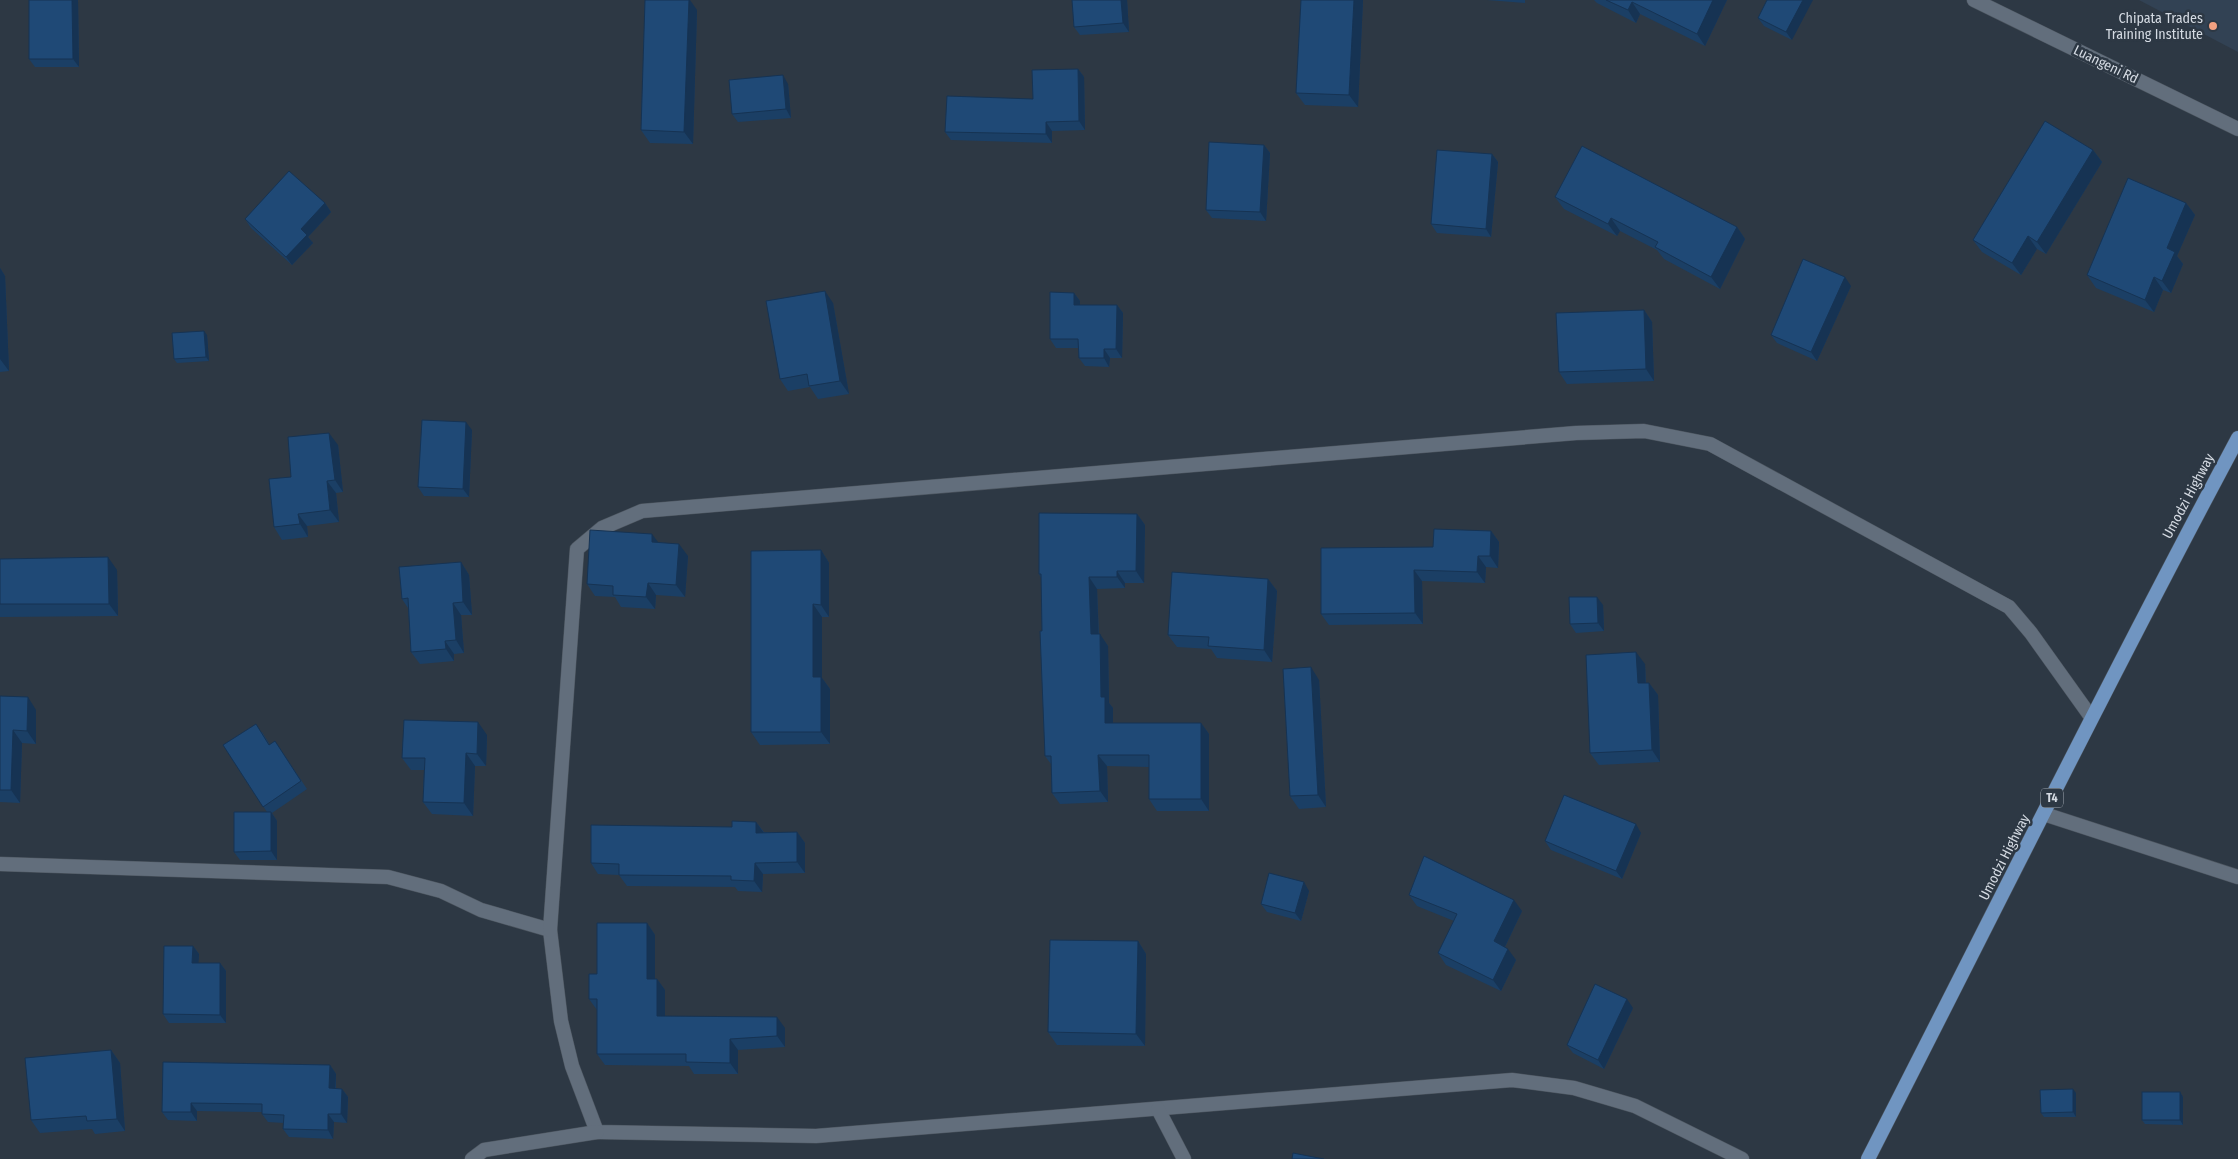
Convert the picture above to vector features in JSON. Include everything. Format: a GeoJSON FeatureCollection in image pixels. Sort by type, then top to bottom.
{"type":"FeatureCollection","features":[{"type":"Feature","properties":{"kind":"highway","name":"Umodzi Highway"},"geometry":{"type":"LineString","coordinates":[[1868,1159],[2044,814],[2091,717],[2238,438]]}},
{"type":"Feature","properties":{"kind":"street","name":"Luangeni Rd"},"geometry":{"type":"LineString","coordinates":[[1974,0],[2238,129]]}},
{"type":"Feature","properties":{"kind":"street"},"geometry":{"type":"LineString","coordinates":[[597,1132],[572,1066],[561,1021],[550,930],[577,549],[602,528],[642,511],[1566,434],[1644,431],[1710,444],[2009,607],[2031,633],[2091,717]]}},
{"type":"Feature","properties":{"kind":"street"},"geometry":{"type":"LineString","coordinates":[[2044,814],[2238,877]]}},
{"type":"Feature","properties":{"kind":"street"},"geometry":{"type":"LineString","coordinates":[[0,864],[388,877],[441,891],[481,910],[550,930]]}},
{"type":"Feature","properties":{"kind":"street"},"geometry":{"type":"LineString","coordinates":[[472,1159],[484,1150],[597,1132],[816,1136],[1512,1080],[1574,1088],[1635,1106],[1742,1159]]}},
{"type":"Feature","properties":{"kind":"street"},"geometry":{"type":"LineString","coordinates":[[1158,1109],[1184,1159]]}},
{"type":"Feature","properties":{"kind":"shaded area","name":"Chipata Trades Training Institute"},"geometry":{"type":"Polygon","coordinates":[[[2139,0],[2238,0],[2238,52],[2139,0]]]}},
{"type":"Feature","properties":{"kind":"building"},"geometry":{"type":"Polygon","coordinates":[[[29,0],[72,0],[73,59],[29,59],[29,0]]]}},
{"type":"Feature","properties":{"kind":"building"},"geometry":{"type":"Polygon","coordinates":[[[645,0],[689,0],[684,132],[641,130],[645,0]]]}},
{"type":"Feature","properties":{"kind":"building"},"geometry":{"type":"Polygon","coordinates":[[[1072,0],[1121,0],[1123,23],[1074,27],[1072,0]]]}},
{"type":"Feature","properties":{"kind":"building"},"geometry":{"type":"Polygon","coordinates":[[[1301,0],[1354,0],[1349,95],[1296,93],[1301,0]]]}},
{"type":"Feature","properties":{"kind":"building"},"geometry":{"type":"Polygon","coordinates":[[[1606,0],[1713,0],[1697,34],[1632,2],[1628,10],[1606,0]]]}},
{"type":"Feature","properties":{"kind":"building"},"geometry":{"type":"Polygon","coordinates":[[[1767,0],[1803,0],[1786,32],[1758,18],[1767,0]]]}},
{"type":"Feature","properties":{"kind":"building"},"geometry":{"type":"Polygon","coordinates":[[[1078,69],[1079,121],[1046,122],[1046,134],[945,132],[947,96],[1033,99],[1032,70],[1078,69]]]}},
{"type":"Feature","properties":{"kind":"building"},"geometry":{"type":"Polygon","coordinates":[[[783,75],[786,109],[732,114],[729,80],[783,75]]]}},
{"type":"Feature","properties":{"kind":"building"},"geometry":{"type":"Polygon","coordinates":[[[2045,121],[2093,150],[2037,242],[2028,236],[2012,263],[1973,240],[2045,121]]]}},
{"type":"Feature","properties":{"kind":"building"},"geometry":{"type":"Polygon","coordinates":[[[1209,142],[1264,145],[1260,212],[1206,210],[1209,142]]]}},
{"type":"Feature","properties":{"kind":"building"},"geometry":{"type":"Polygon","coordinates":[[[1582,146],[1737,227],[1711,277],[1655,247],[1658,242],[1611,218],[1608,224],[1555,197],[1582,146]]]}},
{"type":"Feature","properties":{"kind":"building"},"geometry":{"type":"Polygon","coordinates":[[[1437,150],[1492,154],[1486,229],[1431,224],[1437,150]]]}},
{"type":"Feature","properties":{"kind":"building"},"geometry":{"type":"Polygon","coordinates":[[[289,171],[325,203],[301,229],[307,235],[286,257],[245,219],[289,171]]]}},
{"type":"Feature","properties":{"kind":"building"},"geometry":{"type":"Polygon","coordinates":[[[2128,178],[2186,203],[2167,248],[2175,252],[2162,281],[2154,277],[2145,300],[2087,275],[2128,178]]]}},
{"type":"Feature","properties":{"kind":"building"},"geometry":{"type":"Polygon","coordinates":[[[1803,259],[1845,277],[1811,352],[1771,335],[1803,259]]]}},
{"type":"Feature","properties":{"kind":"building"},"geometry":{"type":"Polygon","coordinates":[[[825,291],[840,381],[809,386],[807,374],[780,379],[766,301],[825,291]]]}},
{"type":"Feature","properties":{"kind":"building"},"geometry":{"type":"Polygon","coordinates":[[[1050,292],[1074,293],[1074,305],[1117,305],[1116,349],[1104,349],[1104,358],[1079,358],[1078,339],[1050,339],[1050,292]]]}},
{"type":"Feature","properties":{"kind":"building"},"geometry":{"type":"Polygon","coordinates":[[[1644,310],[1646,369],[1559,372],[1556,313],[1644,310]]]}},
{"type":"Feature","properties":{"kind":"building"},"geometry":{"type":"Polygon","coordinates":[[[204,331],[206,357],[174,359],[172,333],[204,331]]]}},
{"type":"Feature","properties":{"kind":"building"},"geometry":{"type":"Polygon","coordinates":[[[422,420],[466,422],[463,489],[418,487],[422,420]]]}},
{"type":"Feature","properties":{"kind":"building"},"geometry":{"type":"Polygon","coordinates":[[[329,433],[335,480],[327,481],[330,510],[298,514],[300,524],[274,527],[269,479],[291,477],[288,437],[329,433]]]}},
{"type":"Feature","properties":{"kind":"building"},"geometry":{"type":"Polygon","coordinates":[[[1039,513],[1137,514],[1136,571],[1117,571],[1117,577],[1089,577],[1091,634],[1100,634],[1101,697],[1105,697],[1105,723],[1201,723],[1201,799],[1149,799],[1149,755],[1098,755],[1100,791],[1052,793],[1051,756],[1045,756],[1040,631],[1042,631],[1041,574],[1039,574],[1039,513]]]}},
{"type":"Feature","properties":{"kind":"building"},"geometry":{"type":"Polygon","coordinates":[[[1434,529],[1491,531],[1490,556],[1478,556],[1477,572],[1414,570],[1415,613],[1321,614],[1321,548],[1433,547],[1434,529]]]}},
{"type":"Feature","properties":{"kind":"building"},"geometry":{"type":"Polygon","coordinates":[[[590,530],[652,534],[652,542],[679,544],[676,585],[648,583],[646,597],[613,595],[613,586],[587,584],[590,530]]]}},
{"type":"Feature","properties":{"kind":"building"},"geometry":{"type":"Polygon","coordinates":[[[821,550],[821,605],[813,604],[813,677],[821,677],[821,732],[751,732],[751,551],[821,550]]]}},
{"type":"Feature","properties":{"kind":"building"},"geometry":{"type":"Polygon","coordinates":[[[108,557],[109,604],[0,604],[0,559],[108,557]]]}},
{"type":"Feature","properties":{"kind":"building"},"geometry":{"type":"Polygon","coordinates":[[[461,562],[463,602],[453,603],[456,640],[445,641],[446,649],[411,652],[408,598],[402,599],[399,567],[461,562]]]}},
{"type":"Feature","properties":{"kind":"building"},"geometry":{"type":"Polygon","coordinates":[[[1172,572],[1268,579],[1264,650],[1208,646],[1209,637],[1168,635],[1172,572]]]}},
{"type":"Feature","properties":{"kind":"building"},"geometry":{"type":"Polygon","coordinates":[[[1569,597],[1597,597],[1598,623],[1570,624],[1569,597]]]}},
{"type":"Feature","properties":{"kind":"building"},"geometry":{"type":"Polygon","coordinates":[[[1636,652],[1638,683],[1649,683],[1652,750],[1590,753],[1586,655],[1636,652]]]}},
{"type":"Feature","properties":{"kind":"building"},"geometry":{"type":"Polygon","coordinates":[[[1311,667],[1318,795],[1290,796],[1283,669],[1311,667]]]}},
{"type":"Feature","properties":{"kind":"building"},"geometry":{"type":"Polygon","coordinates":[[[0,696],[28,697],[27,731],[13,730],[11,790],[0,790],[0,696]]]}},
{"type":"Feature","properties":{"kind":"building"},"geometry":{"type":"Polygon","coordinates":[[[404,720],[478,722],[477,754],[466,753],[464,803],[423,802],[425,758],[402,758],[404,720]]]}},
{"type":"Feature","properties":{"kind":"building"},"geometry":{"type":"Polygon","coordinates":[[[256,724],[269,745],[275,741],[301,781],[263,807],[223,745],[256,724]]]}},
{"type":"Feature","properties":{"kind":"building"},"geometry":{"type":"Polygon","coordinates":[[[1564,795],[1636,824],[1616,871],[1545,841],[1564,795]]]}},
{"type":"Feature","properties":{"kind":"building"},"geometry":{"type":"Polygon","coordinates":[[[234,812],[271,812],[271,851],[234,852],[234,812]]]}},
{"type":"Feature","properties":{"kind":"building"},"geometry":{"type":"Polygon","coordinates":[[[732,821],[756,822],[756,833],[797,832],[797,862],[755,863],[754,881],[731,880],[731,876],[619,875],[619,864],[591,863],[591,825],[732,827],[732,821]]]}},
{"type":"Feature","properties":{"kind":"building"},"geometry":{"type":"Polygon","coordinates":[[[1424,856],[1514,900],[1494,941],[1508,949],[1493,980],[1438,953],[1457,914],[1409,895],[1424,856]]]}},
{"type":"Feature","properties":{"kind":"building"},"geometry":{"type":"Polygon","coordinates":[[[1269,873],[1304,882],[1295,913],[1261,904],[1269,873]]]}},
{"type":"Feature","properties":{"kind":"building"},"geometry":{"type":"Polygon","coordinates":[[[597,923],[647,923],[647,979],[657,979],[657,1016],[777,1017],[777,1036],[730,1039],[730,1063],[686,1062],[686,1054],[597,1054],[597,999],[589,999],[589,974],[597,974],[597,923]]]}},
{"type":"Feature","properties":{"kind":"building"},"geometry":{"type":"Polygon","coordinates":[[[1050,940],[1138,941],[1136,1034],[1048,1032],[1050,940]]]}},
{"type":"Feature","properties":{"kind":"building"},"geometry":{"type":"Polygon","coordinates":[[[164,946],[193,946],[192,963],[220,963],[220,1015],[163,1014],[164,946]]]}},
{"type":"Feature","properties":{"kind":"building"},"geometry":{"type":"Polygon","coordinates":[[[1595,984],[1627,999],[1598,1060],[1567,1045],[1595,984]]]}},
{"type":"Feature","properties":{"kind":"building"},"geometry":{"type":"Polygon","coordinates":[[[111,1050],[117,1119],[87,1121],[86,1116],[31,1120],[25,1058],[111,1050]]]}},
{"type":"Feature","properties":{"kind":"building"},"geometry":{"type":"Polygon","coordinates":[[[163,1062],[330,1065],[329,1088],[342,1089],[341,1114],[328,1114],[328,1130],[283,1129],[284,1115],[262,1114],[262,1104],[191,1103],[191,1112],[162,1112],[163,1062]]]}},
{"type":"Feature","properties":{"kind":"building"},"geometry":{"type":"Polygon","coordinates":[[[2073,1089],[2073,1112],[2041,1113],[2040,1090],[2073,1089]]]}},
{"type":"Feature","properties":{"kind":"building"},"geometry":{"type":"Polygon","coordinates":[[[2142,1092],[2180,1092],[2180,1120],[2142,1120],[2142,1092]]]}},
{"type":"Feature","properties":{"kind":"building"},"geometry":{"type":"Polygon","coordinates":[[[1293,1153],[1324,1159],[1292,1159],[1293,1153]]]}},
{"type":"Feature","properties":{"kind":"place","name":"Chipata Trades Training Institute"},"geometry":{"type":"Point","coordinates":[2213,26]}}]}
